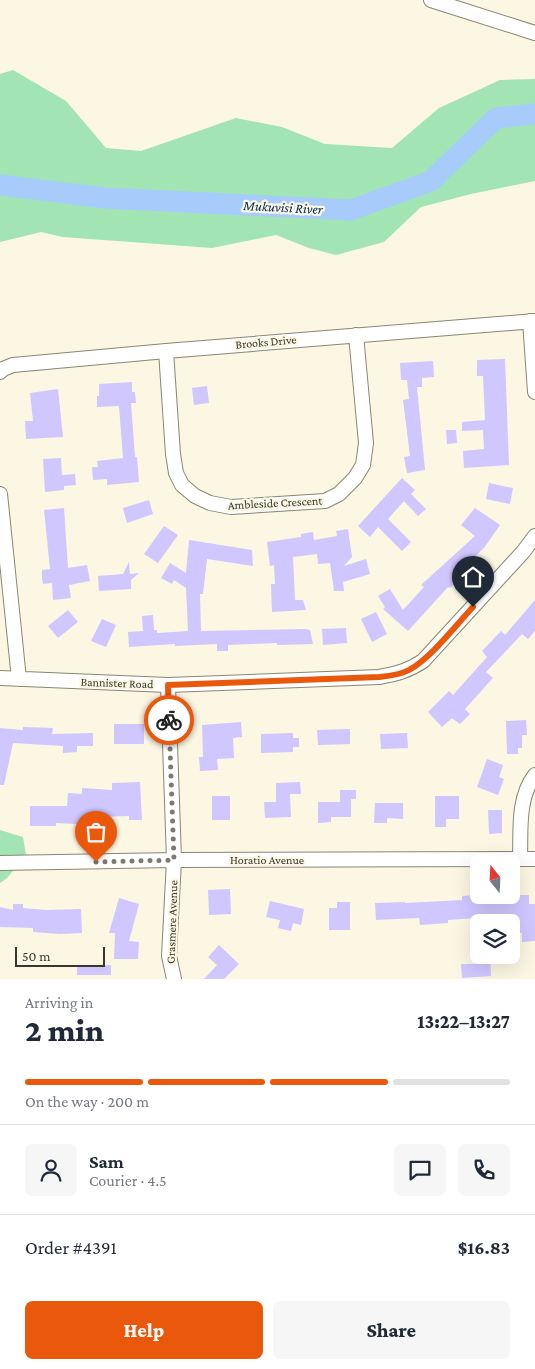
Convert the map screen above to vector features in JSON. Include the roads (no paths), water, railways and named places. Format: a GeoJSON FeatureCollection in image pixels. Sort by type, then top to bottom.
{"type":"FeatureCollection","features":[{"type":"Feature","properties":{"kind":"street"},"geometry":{"type":"LineString","coordinates":[[431,0],[535,33]]}},
{"type":"Feature","properties":{"kind":"street"},"geometry":{"type":"LineString","coordinates":[[532,321],[535,392]]}},
{"type":"Feature","properties":{"kind":"street","name":"Brooks Drive"},"geometry":{"type":"LineString","coordinates":[[0,372],[13,365],[532,321]]}},
{"type":"Feature","properties":{"kind":"street","name":"Ambleside Crescent"},"geometry":{"type":"LineString","coordinates":[[166,351],[173,454],[176,473],[182,485],[195,496],[210,504],[230,507],[325,501],[339,494],[356,478],[362,465],[366,443],[356,335]]}},
{"type":"Feature","properties":{"kind":"street"},"geometry":{"type":"LineString","coordinates":[[0,494],[5,603],[19,679]]}},
{"type":"Feature","properties":{"kind":"street","name":"Bannister Road"},"geometry":{"type":"LineString","coordinates":[[0,678],[168,685],[379,677],[398,674],[409,670],[422,661],[523,552],[535,536]]}},
{"type":"Feature","properties":{"kind":"street","name":"Grasmere Avenue"},"geometry":{"type":"LineString","coordinates":[[168,685],[174,860],[169,956],[174,979]]}},
{"type":"Feature","properties":{"kind":"street"},"geometry":{"type":"LineString","coordinates":[[520,859],[521,815],[524,796],[535,775]]}},
{"type":"Feature","properties":{"kind":"street","name":"Horatio Avenue"},"geometry":{"type":"LineString","coordinates":[[520,859],[535,858]]}},
{"type":"Feature","properties":{"kind":"street","name":"Horatio Avenue"},"geometry":{"type":"LineString","coordinates":[[0,863],[174,860],[470,859]]}},
{"type":"Feature","properties":{"kind":"waterway","name":"Mukuvisi River"},"geometry":{"type":"LineString","coordinates":[[0,185],[105,198],[351,210],[431,181],[496,118],[535,114]]}}]}
